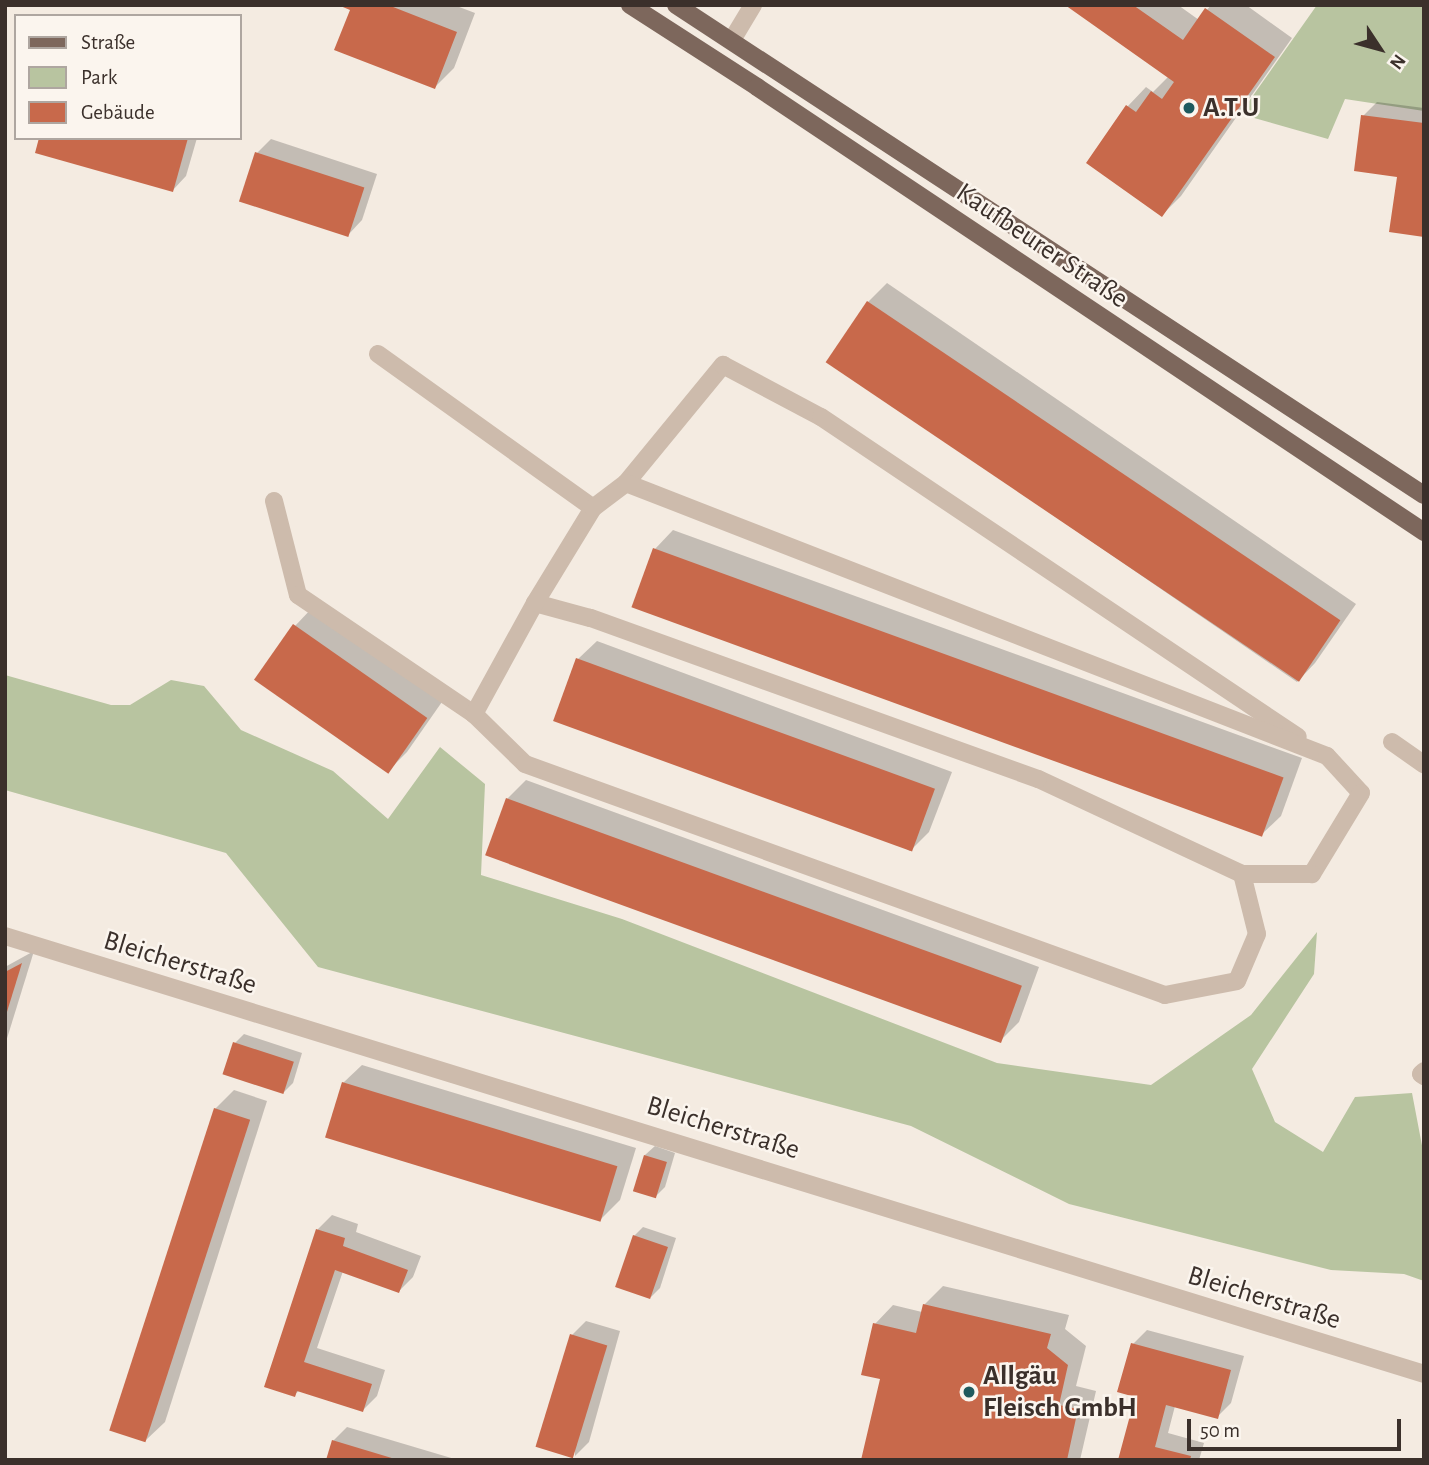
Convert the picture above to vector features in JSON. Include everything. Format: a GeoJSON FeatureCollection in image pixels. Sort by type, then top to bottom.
{"type":"FeatureCollection","features":[{"type":"Feature","properties":{"kind":"main road","name":"Kaufbeurer Straße"},"geometry":{"type":"LineString","coordinates":[[630,5],[1424,532]]}},
{"type":"Feature","properties":{"kind":"main road","name":"Kaufbeurer Straße"},"geometry":{"type":"LineString","coordinates":[[676,5],[1424,495]]}},
{"type":"Feature","properties":{"kind":"street"},"geometry":{"type":"LineString","coordinates":[[732,40],[753,5]]}},
{"type":"Feature","properties":{"kind":"street"},"geometry":{"type":"LineString","coordinates":[[378,354],[593,508]]}},
{"type":"Feature","properties":{"kind":"street"},"geometry":{"type":"LineString","coordinates":[[474,714],[536,603],[593,508],[626,483],[723,365],[821,417],[1327,756],[1362,793],[1312,874],[1242,874],[1038,779],[590,618],[536,603]]}},
{"type":"Feature","properties":{"kind":"street"},"geometry":{"type":"LineString","coordinates":[[626,483],[1327,756]]}},
{"type":"Feature","properties":{"kind":"street"},"geometry":{"type":"LineString","coordinates":[[274,501],[298,595],[474,714],[525,764],[1165,995],[1237,981],[1257,934],[1242,874]]}},
{"type":"Feature","properties":{"kind":"street"},"geometry":{"type":"LineString","coordinates":[[1392,742],[1424,764]]}},
{"type":"Feature","properties":{"kind":"street","name":"Bleicherstraße"},"geometry":{"type":"LineString","coordinates":[[5,936],[799,1178],[1140,1288],[1424,1374]]}},
{"type":"Feature","properties":{"kind":"green space"},"geometry":{"type":"Polygon","coordinates":[[[1317,5],[1424,5],[1424,111],[1345,99],[1328,139],[1240,114],[1317,5]]]}},
{"type":"Feature","properties":{"kind":"green space"},"geometry":{"type":"Polygon","coordinates":[[[5,675],[111,705],[130,705],[171,680],[204,686],[241,730],[333,771],[388,819],[440,747],[485,784],[481,875],[622,919],[997,1063],[1151,1085],[1251,1015],[1317,932],[1314,974],[1252,1069],[1275,1122],[1323,1152],[1355,1097],[1412,1093],[1424,1156],[1424,1281],[1404,1274],[1331,1270],[1069,1204],[911,1126],[318,967],[226,853],[5,790],[5,675]]]}},
{"type":"Feature","properties":{"kind":"building"},"geometry":{"type":"Polygon","coordinates":[[[338,5],[388,5],[457,32],[435,89],[334,50],[350,10],[338,5]]]}},
{"type":"Feature","properties":{"kind":"building","name":"A.T.U"},"geometry":{"type":"Polygon","coordinates":[[[1065,5],[1133,5],[1183,40],[1205,8],[1275,57],[1162,217],[1086,163],[1126,105],[1136,112],[1151,91],[1162,99],[1174,82],[1065,5]]]}},
{"type":"Feature","properties":{"kind":"building"},"geometry":{"type":"Polygon","coordinates":[[[1361,115],[1424,123],[1424,237],[1389,232],[1397,177],[1354,171],[1361,115]]]}},
{"type":"Feature","properties":{"kind":"building"},"geometry":{"type":"Polygon","coordinates":[[[38,140],[187,140],[173,192],[35,153],[38,140]]]}},
{"type":"Feature","properties":{"kind":"building"},"geometry":{"type":"Polygon","coordinates":[[[255,152],[364,188],[348,237],[239,201],[255,152]]]}},
{"type":"Feature","properties":{"kind":"building"},"geometry":{"type":"Polygon","coordinates":[[[867,301],[1340,620],[1299,682],[826,362],[867,301]]]}},
{"type":"Feature","properties":{"kind":"building"},"geometry":{"type":"Polygon","coordinates":[[[653,548],[1284,777],[1262,837],[631,607],[653,548]]]}},
{"type":"Feature","properties":{"kind":"building"},"geometry":{"type":"Polygon","coordinates":[[[293,624],[427,718],[388,774],[254,680],[293,624]]]}},
{"type":"Feature","properties":{"kind":"building"},"geometry":{"type":"Polygon","coordinates":[[[576,658],[935,789],[912,852],[553,721],[576,658]]]}},
{"type":"Feature","properties":{"kind":"building"},"geometry":{"type":"Polygon","coordinates":[[[506,798],[1022,986],[1001,1043],[485,855],[506,798]]]}},
{"type":"Feature","properties":{"kind":"building"},"geometry":{"type":"Polygon","coordinates":[[[22,963],[6,1015],[5,1015],[5,972],[22,963]]]}},
{"type":"Feature","properties":{"kind":"building"},"geometry":{"type":"Polygon","coordinates":[[[233,1042],[294,1062],[283,1094],[222,1074],[233,1042]]]}},
{"type":"Feature","properties":{"kind":"building"},"geometry":{"type":"Polygon","coordinates":[[[342,1082],[617,1166],[600,1222],[325,1137],[342,1082]]]}},
{"type":"Feature","properties":{"kind":"building"},"geometry":{"type":"Polygon","coordinates":[[[214,1108],[250,1120],[145,1442],[109,1430],[214,1108]]]}},
{"type":"Feature","properties":{"kind":"building"},"geometry":{"type":"Polygon","coordinates":[[[644,1155],[667,1162],[656,1198],[633,1191],[644,1155]]]}},
{"type":"Feature","properties":{"kind":"building"},"geometry":{"type":"Polygon","coordinates":[[[316,1229],[345,1238],[343,1246],[408,1270],[399,1293],[335,1270],[304,1362],[372,1384],[363,1412],[297,1391],[295,1397],[264,1387],[316,1229]]]}},
{"type":"Feature","properties":{"kind":"building"},"geometry":{"type":"Polygon","coordinates":[[[633,1235],[668,1247],[650,1299],[615,1287],[633,1235]]]}},
{"type":"Feature","properties":{"kind":"building","name":"Allgäu Fleisch GmbH"},"geometry":{"type":"Polygon","coordinates":[[[923,1304],[1051,1334],[1047,1348],[1068,1365],[1059,1405],[1078,1409],[1067,1460],[861,1460],[880,1379],[861,1375],[873,1323],[916,1333],[923,1304]]]}},
{"type":"Feature","properties":{"kind":"building"},"geometry":{"type":"Polygon","coordinates":[[[570,1334],[607,1345],[573,1458],[536,1447],[570,1334]]]}},
{"type":"Feature","properties":{"kind":"building"},"geometry":{"type":"Polygon","coordinates":[[[1131,1343],[1231,1370],[1218,1419],[1166,1405],[1155,1447],[1191,1456],[1190,1460],[1118,1460],[1135,1397],[1117,1392],[1131,1343]]]}},
{"type":"Feature","properties":{"kind":"building"},"geometry":{"type":"Polygon","coordinates":[[[332,1440],[395,1459],[395,1460],[326,1460],[332,1440]]]}},
{"type":"Feature","properties":{"kind":"place","name":"A.T.U"},"geometry":{"type":"Point","coordinates":[1189,108]}},
{"type":"Feature","properties":{"kind":"place","name":"Allgäu Fleisch GmbH"},"geometry":{"type":"Point","coordinates":[969,1392]}}]}
